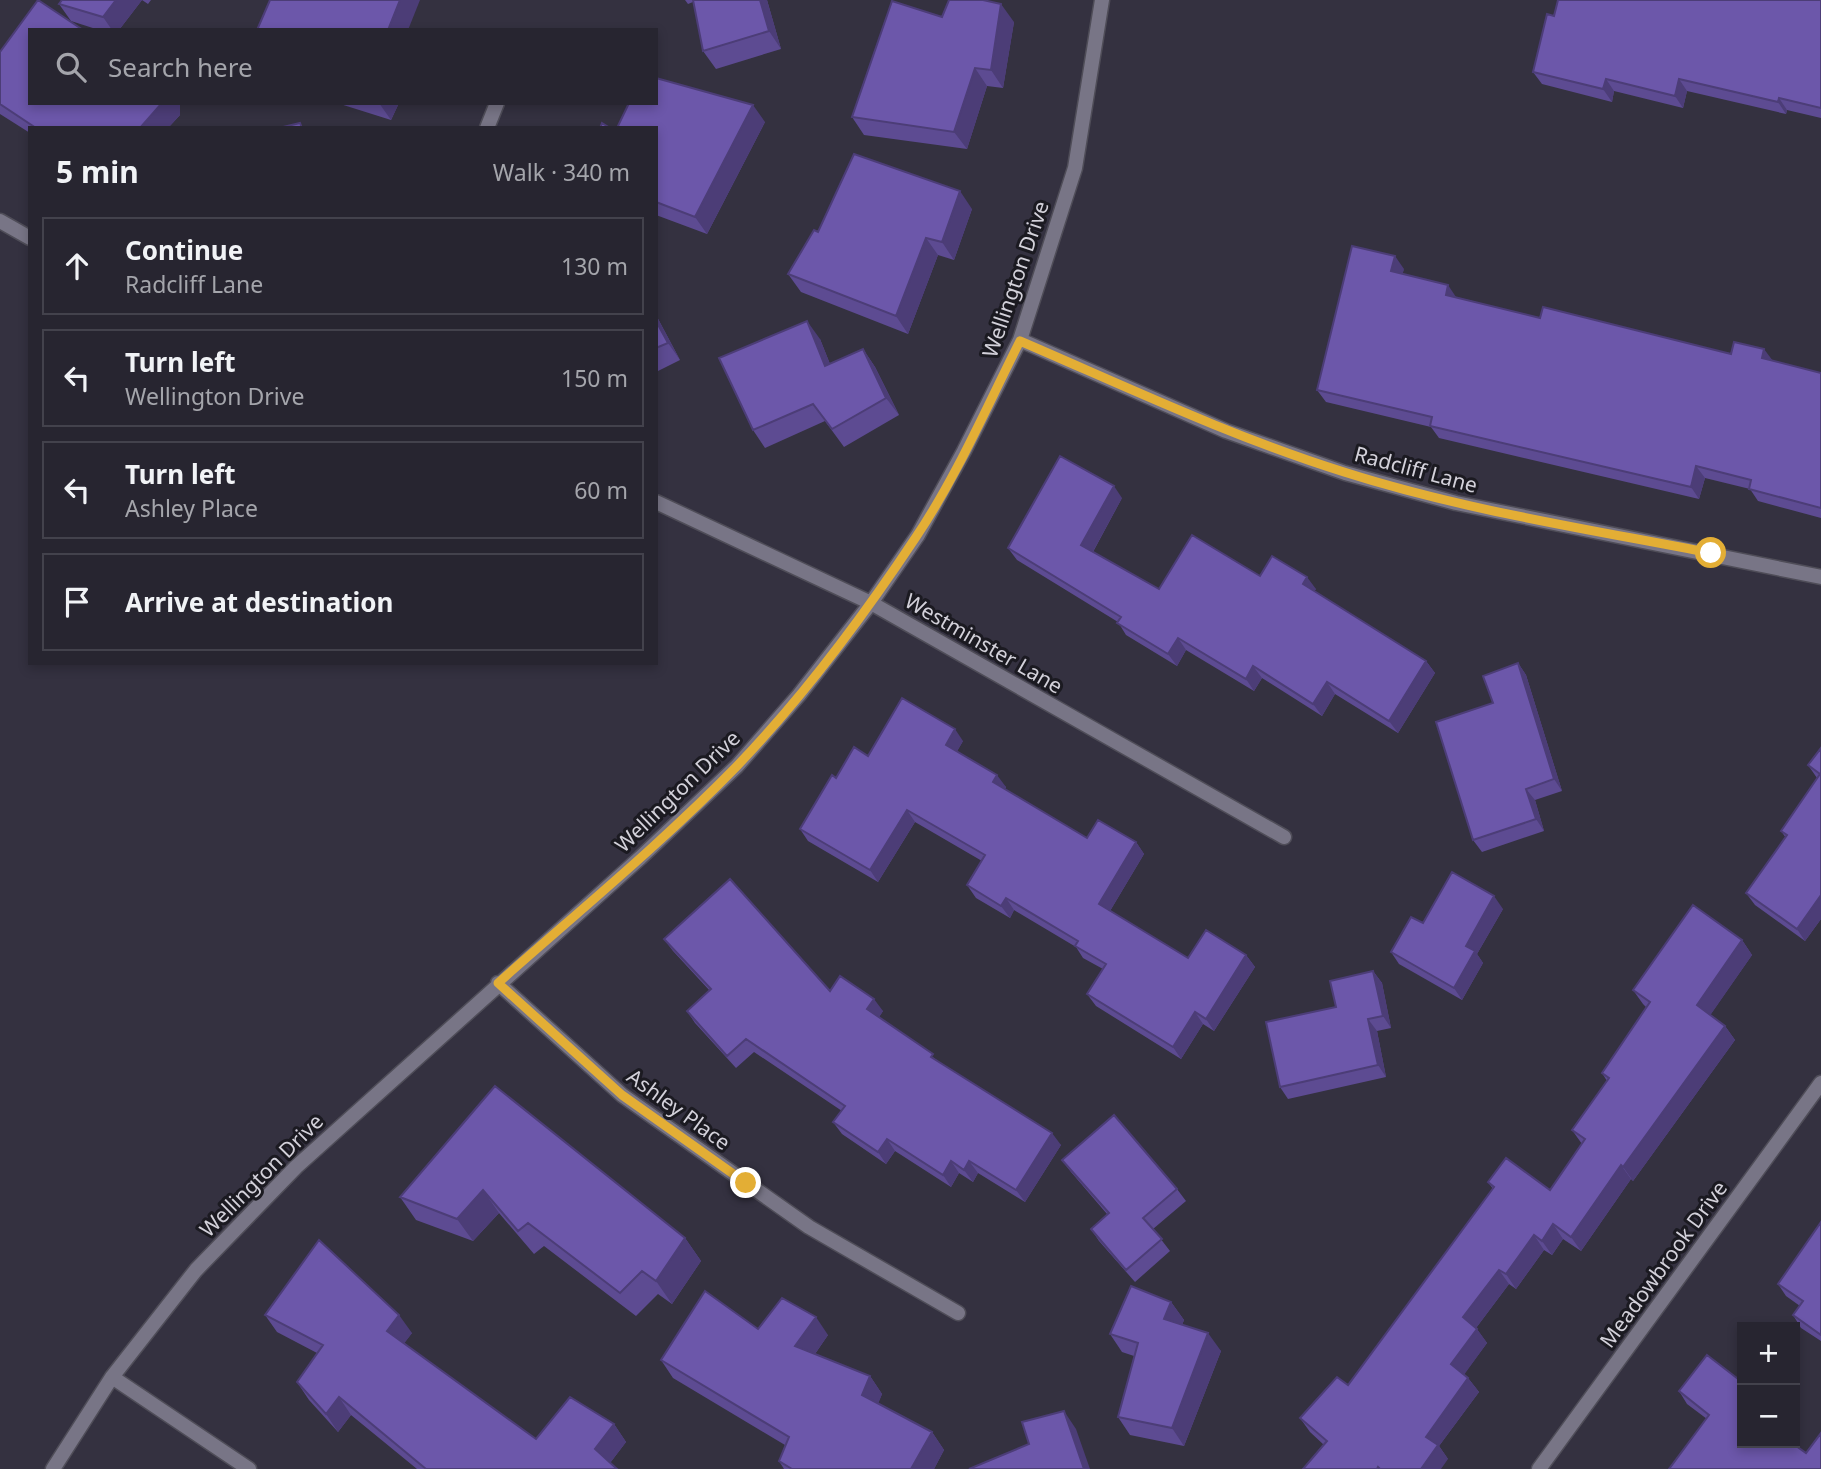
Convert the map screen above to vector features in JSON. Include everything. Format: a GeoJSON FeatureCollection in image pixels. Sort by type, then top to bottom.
{"type":"FeatureCollection","features":[{"type":"Feature","properties":{"kind":"street","name":"Wellington Drive"},"geometry":{"type":"LineString","coordinates":[[53,1469],[112,1377],[195,1270],[286,1176],[640,858],[737,766],[799,695],[871,603],[918,535],[1020,341],[1075,168],[1102,0]]}},
{"type":"Feature","properties":{"kind":"street"},"geometry":{"type":"LineString","coordinates":[[489,126],[496,105]]}},
{"type":"Feature","properties":{"kind":"street"},"geometry":{"type":"LineString","coordinates":[[0,220],[28,236]]}},
{"type":"Feature","properties":{"kind":"street","name":"Radcliff Lane"},"geometry":{"type":"LineString","coordinates":[[1020,341],[1226,431],[1345,472],[1456,503],[1821,577]]}},
{"type":"Feature","properties":{"kind":"street","name":"Westminster Lane"},"geometry":{"type":"LineString","coordinates":[[658,503],[871,603],[1284,837]]}},
{"type":"Feature","properties":{"kind":"street","name":"Ashley Place"},"geometry":{"type":"LineString","coordinates":[[498,983],[622,1095],[809,1227],[958,1313]]}},
{"type":"Feature","properties":{"kind":"street","name":"Meadowbrook Drive"},"geometry":{"type":"LineString","coordinates":[[1539,1469],[1821,1083]]}},
{"type":"Feature","properties":{"kind":"street"},"geometry":{"type":"LineString","coordinates":[[112,1377],[249,1469]]}},
{"type":"Feature","properties":{"kind":"building"},"geometry":{"type":"Polygon","coordinates":[[[38,0],[80,28],[28,28],[28,105],[160,105],[142,126],[33,126],[0,104],[0,52],[38,0]]]}},
{"type":"Feature","properties":{"kind":"building"},"geometry":{"type":"Polygon","coordinates":[[[62,0],[116,0],[103,17],[59,4],[62,0]]]}},
{"type":"Feature","properties":{"kind":"building"},"geometry":{"type":"Polygon","coordinates":[[[270,0],[400,0],[389,28],[258,28],[270,0]]]}},
{"type":"Feature","properties":{"kind":"building"},"geometry":{"type":"Polygon","coordinates":[[[693,0],[760,0],[769,31],[703,51],[693,0]]]}},
{"type":"Feature","properties":{"kind":"building"},"geometry":{"type":"Polygon","coordinates":[[[949,0],[983,0],[1001,4],[991,70],[975,68],[954,132],[852,117],[892,1],[942,17],[949,0]]]}},
{"type":"Feature","properties":{"kind":"building"},"geometry":{"type":"Polygon","coordinates":[[[1558,0],[1821,0],[1821,108],[1779,98],[1778,102],[1679,79],[1675,96],[1606,79],[1603,89],[1533,72],[1547,14],[1554,16],[1558,0]]]}},
{"type":"Feature","properties":{"kind":"building"},"geometry":{"type":"Polygon","coordinates":[[[658,79],[753,105],[695,217],[658,203],[658,126],[618,126],[628,105],[658,105],[658,79]]]}},
{"type":"Feature","properties":{"kind":"building"},"geometry":{"type":"Polygon","coordinates":[[[854,154],[960,191],[942,242],[926,238],[896,316],[788,274],[814,230],[818,232],[854,154]]]}},
{"type":"Feature","properties":{"kind":"building"},"geometry":{"type":"Polygon","coordinates":[[[1352,246],[1395,256],[1391,271],[1448,285],[1446,295],[1540,318],[1543,307],[1731,354],[1734,342],[1764,349],[1762,358],[1821,373],[1821,508],[1749,489],[1751,480],[1696,466],[1691,487],[1430,426],[1432,417],[1317,390],[1352,246]]]}},
{"type":"Feature","properties":{"kind":"building"},"geometry":{"type":"Polygon","coordinates":[[[807,321],[825,366],[863,349],[886,398],[832,429],[813,404],[753,430],[719,358],[807,321]]]}},
{"type":"Feature","properties":{"kind":"building"},"geometry":{"type":"Polygon","coordinates":[[[658,325],[668,343],[658,347],[658,325]]]}},
{"type":"Feature","properties":{"kind":"building"},"geometry":{"type":"Polygon","coordinates":[[[1060,456],[1114,486],[1081,545],[1159,589],[1192,535],[1260,576],[1272,556],[1307,577],[1303,584],[1426,661],[1389,721],[1327,682],[1313,704],[1253,666],[1246,679],[1178,638],[1168,654],[1117,623],[1121,617],[1008,548],[1060,456]]]}},
{"type":"Feature","properties":{"kind":"building"},"geometry":{"type":"Polygon","coordinates":[[[1518,663],[1554,779],[1526,789],[1536,819],[1473,840],[1436,722],[1493,703],[1483,676],[1518,663]]]}},
{"type":"Feature","properties":{"kind":"building"},"geometry":{"type":"Polygon","coordinates":[[[902,698],[955,729],[946,745],[997,775],[993,782],[1087,838],[1098,820],[1136,842],[1099,904],[1188,958],[1206,930],[1246,955],[1206,1019],[1195,1012],[1173,1047],[1087,994],[1106,964],[1075,946],[1078,941],[1006,898],[1001,906],[967,885],[985,855],[907,810],[870,870],[800,829],[832,775],[836,778],[854,747],[868,756],[902,698]]]}},
{"type":"Feature","properties":{"kind":"building"},"geometry":{"type":"Polygon","coordinates":[[[1821,748],[1821,895],[1797,929],[1746,893],[1787,835],[1781,831],[1820,774],[1808,765],[1821,748]]]}},
{"type":"Feature","properties":{"kind":"building"},"geometry":{"type":"Polygon","coordinates":[[[1452,872],[1494,896],[1466,946],[1475,951],[1454,988],[1391,952],[1411,917],[1423,923],[1452,872]]]}},
{"type":"Feature","properties":{"kind":"building"},"geometry":{"type":"Polygon","coordinates":[[[730,879],[830,991],[840,976],[874,999],[867,1009],[933,1054],[931,1057],[1052,1133],[1016,1190],[969,1161],[964,1170],[951,1161],[943,1175],[887,1139],[878,1152],[833,1122],[845,1106],[746,1039],[727,1056],[687,1011],[711,989],[664,939],[730,879]]]}},
{"type":"Feature","properties":{"kind":"building"},"geometry":{"type":"Polygon","coordinates":[[[1693,905],[1742,940],[1697,1005],[1725,1026],[1571,1237],[1553,1224],[1542,1241],[1534,1235],[1506,1274],[1499,1270],[1463,1317],[1477,1329],[1451,1364],[1468,1378],[1426,1437],[1438,1445],[1421,1469],[1303,1469],[1327,1441],[1300,1418],[1337,1377],[1348,1385],[1494,1187],[1488,1182],[1506,1158],[1550,1190],[1585,1139],[1572,1130],[1609,1078],[1602,1073],[1650,1002],[1633,990],[1693,905]]]}},
{"type":"Feature","properties":{"kind":"building"},"geometry":{"type":"Polygon","coordinates":[[[1373,971],[1383,1016],[1368,1019],[1378,1065],[1280,1087],[1266,1022],[1336,1007],[1330,981],[1373,971]]]}},
{"type":"Feature","properties":{"kind":"building"},"geometry":{"type":"Polygon","coordinates":[[[495,1086],[685,1238],[656,1281],[642,1271],[620,1293],[528,1223],[518,1231],[483,1190],[457,1219],[400,1197],[495,1086]]]}},
{"type":"Feature","properties":{"kind":"building"},"geometry":{"type":"Polygon","coordinates":[[[1114,1115],[1177,1189],[1143,1218],[1162,1239],[1126,1270],[1091,1229],[1109,1213],[1062,1160],[1114,1115]]]}},
{"type":"Feature","properties":{"kind":"building"},"geometry":{"type":"Polygon","coordinates":[[[1821,1222],[1821,1335],[1793,1315],[1803,1301],[1778,1284],[1821,1222]]]}},
{"type":"Feature","properties":{"kind":"building"},"geometry":{"type":"Polygon","coordinates":[[[319,1240],[399,1315],[387,1331],[536,1439],[570,1397],[614,1424],[595,1449],[617,1469],[426,1469],[339,1397],[326,1414],[297,1382],[323,1345],[265,1315],[319,1240]]]}},
{"type":"Feature","properties":{"kind":"building"},"geometry":{"type":"Polygon","coordinates":[[[1131,1286],[1171,1302],[1164,1319],[1208,1333],[1172,1428],[1118,1417],[1138,1343],[1110,1334],[1131,1286]]]}},
{"type":"Feature","properties":{"kind":"building"},"geometry":{"type":"Polygon","coordinates":[[[705,1291],[758,1329],[782,1298],[816,1317],[795,1346],[870,1376],[862,1395],[932,1432],[911,1469],[792,1469],[779,1461],[789,1437],[661,1360],[705,1291]]]}},
{"type":"Feature","properties":{"kind":"building"},"geometry":{"type":"Polygon","coordinates":[[[1707,1355],[1737,1378],[1737,1448],[1799,1448],[1806,1453],[1821,1433],[1821,1469],[1669,1469],[1709,1415],[1679,1391],[1707,1355]]]}},
{"type":"Feature","properties":{"kind":"building"},"geometry":{"type":"Polygon","coordinates":[[[1064,1411],[1084,1469],[969,1469],[1029,1444],[1022,1422],[1064,1411]]]}},
{"type":"Feature","properties":{"kind":"route"},"geometry":{"type":"LineString","coordinates":[[746,1183],[622,1095],[498,983],[640,858],[737,766],[799,695],[871,603],[918,535],[1020,341],[1226,431],[1345,472],[1456,503],[1711,553]]}}]}
